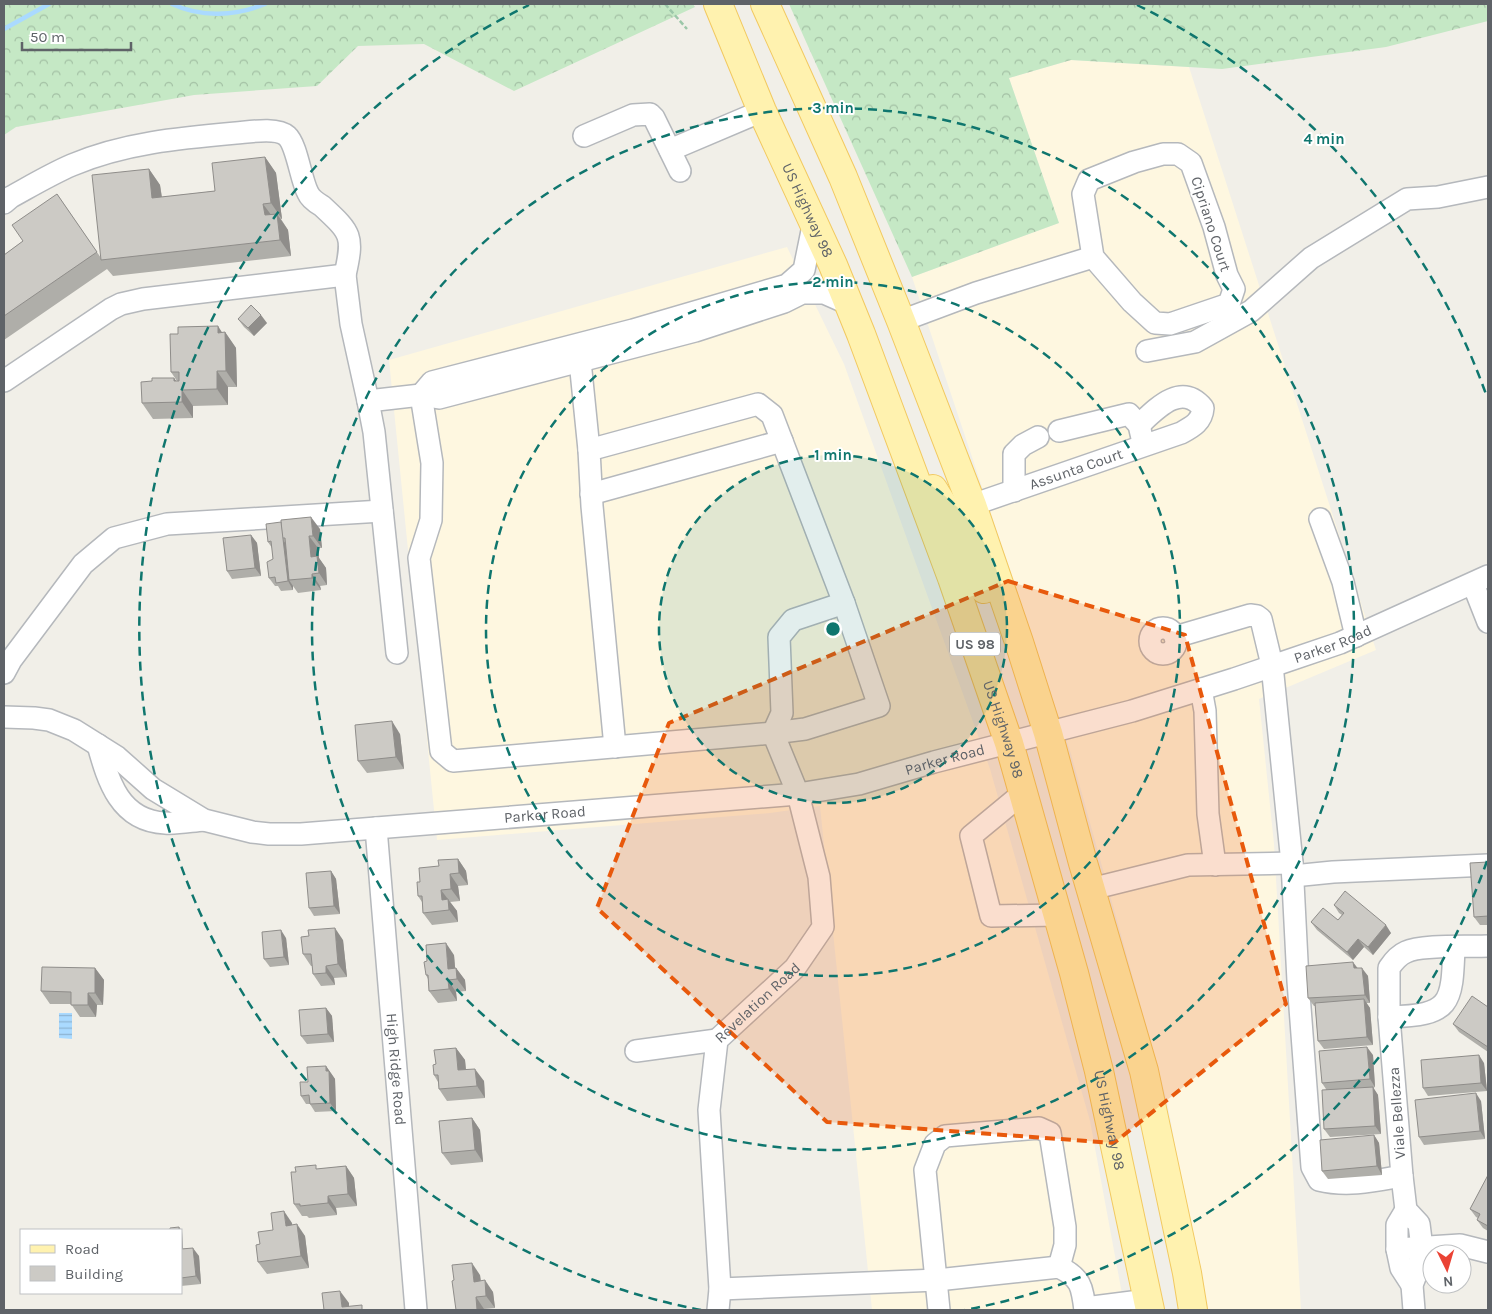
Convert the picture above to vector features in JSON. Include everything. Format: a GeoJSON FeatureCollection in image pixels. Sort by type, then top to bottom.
{"type":"FeatureCollection","features":[{"type":"Feature","properties":{"kind":"main road","name":"US Highway 98"},"geometry":{"type":"LineString","coordinates":[[718,4],[762,111],[814,221],[849,304],[952,578],[1009,743],[1074,972],[1101,1082],[1149,1305]]}},
{"type":"Feature","properties":{"kind":"main road","name":"US 98"},"geometry":{"type":"LineString","coordinates":[[765,4],[843,177],[901,321],[972,505],[1048,733],[1091,890],[1144,1071],[1193,1310]]}},
{"type":"Feature","properties":{"kind":"main road"},"geometry":{"type":"LineString","coordinates":[[833,265],[872,250]]}},
{"type":"Feature","properties":{"kind":"main road"},"geometry":{"type":"LineString","coordinates":[[900,437],[948,513],[981,580],[1022,707],[1032,724],[1048,733]]}},
{"type":"Feature","properties":{"kind":"main road"},"geometry":{"type":"LineString","coordinates":[[1009,743],[1026,754],[1070,902],[1129,1020]]}},
{"type":"Feature","properties":{"kind":"main road"},"geometry":{"type":"LineString","coordinates":[[1101,1082],[1144,1071]]}},
{"type":"Feature","properties":{"kind":"street"},"geometry":{"type":"LineString","coordinates":[[670,150],[762,111]]}},
{"type":"Feature","properties":{"kind":"street"},"geometry":{"type":"LineString","coordinates":[[584,136],[633,115],[650,114],[654,118],[680,171]]}},
{"type":"Feature","properties":{"kind":"street"},"geometry":{"type":"LineString","coordinates":[[4,203],[11,197],[72,165],[123,148],[171,138],[258,131],[281,132],[289,138],[308,194],[341,224],[350,240],[351,252],[346,275],[351,324],[374,432],[397,653]]}},
{"type":"Feature","properties":{"kind":"street","name":"Cipriano Court"},"geometry":{"type":"LineString","coordinates":[[1163,154],[1178,154],[1191,162],[1224,258],[1227,275],[1234,289],[1229,304],[1170,324],[1155,323],[1132,302],[1093,257],[1083,194],[1089,180],[1134,162],[1163,154]]}},
{"type":"Feature","properties":{"kind":"street"},"geometry":{"type":"LineString","coordinates":[[1147,351],[1195,342],[1251,311],[1311,258],[1407,199],[1438,197],[1488,187]]}},
{"type":"Feature","properties":{"kind":"street"},"geometry":{"type":"LineString","coordinates":[[787,284],[804,270],[814,221]]}},
{"type":"Feature","properties":{"kind":"street"},"geometry":{"type":"LineString","coordinates":[[901,321],[976,293],[1093,257]]}},
{"type":"Feature","properties":{"kind":"street"},"geometry":{"type":"LineString","coordinates":[[578,352],[633,330],[787,284],[833,265]]}},
{"type":"Feature","properties":{"kind":"street"},"geometry":{"type":"LineString","coordinates":[[4,381],[121,304],[143,299],[346,275]]}},
{"type":"Feature","properties":{"kind":"street"},"geometry":{"type":"LineString","coordinates":[[368,401],[421,395],[432,382],[578,352],[695,331],[784,302],[802,293],[824,293],[849,304]]}},
{"type":"Feature","properties":{"kind":"street"},"geometry":{"type":"LineString","coordinates":[[578,352],[589,450],[591,494],[615,747]]}},
{"type":"Feature","properties":{"kind":"street"},"geometry":{"type":"LineString","coordinates":[[421,395],[432,463],[431,520],[419,558],[441,751],[453,761],[773,734],[805,729],[879,706],[844,603],[772,415],[758,404],[589,450]]}},
{"type":"Feature","properties":{"kind":"street","name":"Assunta Court"},"geometry":{"type":"LineString","coordinates":[[972,505],[1181,433],[1195,425],[1203,416],[1203,408],[1197,401],[1188,396],[1175,398],[1163,403],[1139,425]]}},
{"type":"Feature","properties":{"kind":"street"},"geometry":{"type":"LineString","coordinates":[[1059,432],[1130,414],[1139,425],[1143,446]]}},
{"type":"Feature","properties":{"kind":"street"},"geometry":{"type":"LineString","coordinates":[[1014,490],[1014,454],[1023,445],[1038,437]]}},
{"type":"Feature","properties":{"kind":"street"},"geometry":{"type":"LineString","coordinates":[[591,494],[782,441]]}},
{"type":"Feature","properties":{"kind":"street"},"geometry":{"type":"LineString","coordinates":[[4,673],[11,660],[83,564],[114,538],[167,524],[382,511]]}},
{"type":"Feature","properties":{"kind":"street"},"geometry":{"type":"LineString","coordinates":[[1320,519],[1343,582],[1356,636]]}},
{"type":"Feature","properties":{"kind":"street"},"geometry":{"type":"LineString","coordinates":[[1481,580],[1488,622]]}},
{"type":"Feature","properties":{"kind":"street","name":"Parker Road"},"geometry":{"type":"LineString","coordinates":[[204,820],[269,834],[301,834],[798,794],[858,784],[1132,711],[1272,666],[1356,636],[1481,580]]}},
{"type":"Feature","properties":{"kind":"street"},"geometry":{"type":"LineString","coordinates":[[773,734],[782,713],[779,637],[793,620],[844,603]]}},
{"type":"Feature","properties":{"kind":"street"},"geometry":{"type":"LineString","coordinates":[[1175,637],[1234,618],[1250,615],[1261,619],[1272,666],[1293,870],[1298,982],[1312,1167],[1319,1180],[1336,1184],[1366,1183],[1402,1176]]}},
{"type":"Feature","properties":{"kind":"street"},"geometry":{"type":"LineString","coordinates":[[1201,689],[1205,711],[1208,814],[1215,865]]}},
{"type":"Feature","properties":{"kind":"street"},"geometry":{"type":"LineString","coordinates":[[4,717],[48,720],[74,730],[117,757],[141,779],[167,798],[204,820]]}},
{"type":"Feature","properties":{"kind":"street","name":"Revelation Road"},"geometry":{"type":"LineString","coordinates":[[718,1310],[720,1289],[709,1110],[717,1040],[795,968],[823,927],[819,878],[798,794],[773,734]]}},
{"type":"Feature","properties":{"kind":"street"},"geometry":{"type":"LineString","coordinates":[[98,744],[106,775],[114,792],[135,813],[155,822],[167,824],[204,820]]}},
{"type":"Feature","properties":{"kind":"street"},"geometry":{"type":"LineString","coordinates":[[118,797],[141,779]]}},
{"type":"Feature","properties":{"kind":"street"},"geometry":{"type":"LineString","coordinates":[[1023,793],[971,836],[991,916],[1058,915]]}},
{"type":"Feature","properties":{"kind":"street","name":"High Ridge Road"},"geometry":{"type":"LineString","coordinates":[[376,828],[416,1310]]}},
{"type":"Feature","properties":{"kind":"street"},"geometry":{"type":"LineString","coordinates":[[1091,890],[1188,865],[1333,872],[1488,865]]}},
{"type":"Feature","properties":{"kind":"street","name":"Viale Bellezza"},"geometry":{"type":"LineString","coordinates":[[1414,1310],[1412,1285],[1419,1267],[1422,1248],[1419,1224],[1406,1210],[1389,1017],[1389,968],[1393,962],[1406,952],[1424,948],[1488,946]]}},
{"type":"Feature","properties":{"kind":"street"},"geometry":{"type":"LineString","coordinates":[[1389,1017],[1428,1014],[1442,1006],[1452,988],[1454,947]]}},
{"type":"Feature","properties":{"kind":"street"},"geometry":{"type":"LineString","coordinates":[[636,1051],[717,1040]]}},
{"type":"Feature","properties":{"kind":"street"},"geometry":{"type":"LineString","coordinates":[[939,1310],[925,1170],[935,1144],[945,1136],[1039,1128],[1050,1133],[1064,1227],[1065,1244],[1059,1267]]}},
{"type":"Feature","properties":{"kind":"street","name":"Viale Bellezza"},"geometry":{"type":"LineString","coordinates":[[1406,1210],[1397,1225],[1397,1249],[1401,1268],[1412,1285]]}},
{"type":"Feature","properties":{"kind":"street"},"geometry":{"type":"LineString","coordinates":[[1397,1249],[1422,1248]]}},
{"type":"Feature","properties":{"kind":"street"},"geometry":{"type":"LineString","coordinates":[[1472,1248],[1488,1252]]}},
{"type":"Feature","properties":{"kind":"street"},"geometry":{"type":"LineString","coordinates":[[720,1289],[937,1280],[1059,1267],[1072,1274],[1082,1286],[1085,1309],[1149,1305]]}},
{"type":"Feature","properties":{"kind":"path"},"geometry":{"type":"LineString","coordinates":[[665,4],[687,29]]}},
{"type":"Feature","properties":{"kind":"highlighted area"},"geometry":{"type":"Polygon","coordinates":[[[1008,581],[1185,635],[1286,1004],[1114,1143],[827,1122],[597,908],[669,723],[1008,581]]]}},
{"type":"Feature","properties":{"kind":"shaded area"},"geometry":{"type":"Polygon","coordinates":[[[1071,60],[1189,67],[1376,650],[1259,699],[1274,844],[1301,1310],[1205,1310],[1167,1101],[1071,754],[912,277],[1059,223],[1009,78],[1071,60]]]}},
{"type":"Feature","properties":{"kind":"shaded area"},"geometry":{"type":"Polygon","coordinates":[[[787,247],[844,364],[990,769],[1090,1121],[1125,1310],[872,1310],[820,806],[770,813],[437,840],[389,360],[787,247]]]}},
{"type":"Feature","properties":{"kind":"green space"},"geometry":{"type":"Polygon","coordinates":[[[4,4],[693,4],[695,7],[514,91],[424,44],[358,46],[317,86],[194,95],[16,127],[4,135],[4,4]]]}},
{"type":"Feature","properties":{"kind":"green space"},"geometry":{"type":"Polygon","coordinates":[[[789,4],[1488,4],[1488,21],[1386,47],[1222,69],[1071,60],[1009,78],[1059,223],[912,277],[789,4]]]}},
{"type":"Feature","properties":{"kind":"water"},"geometry":{"type":"Polygon","coordinates":[[[59,1013],[72,1013],[72,1039],[59,1038],[59,1013]]]}},
{"type":"Feature","properties":{"kind":"building"},"geometry":{"type":"Polygon","coordinates":[[[265,157],[271,203],[263,204],[265,215],[277,214],[280,240],[101,260],[92,175],[149,169],[152,198],[215,191],[212,163],[265,157]]]}},
{"type":"Feature","properties":{"kind":"building"},"geometry":{"type":"Polygon","coordinates":[[[57,194],[97,252],[4,316],[4,255],[23,241],[12,225],[57,194]]]}},
{"type":"Feature","properties":{"kind":"building"},"geometry":{"type":"Polygon","coordinates":[[[251,305],[261,315],[248,328],[238,319],[251,305]]]}},
{"type":"Feature","properties":{"kind":"building"},"geometry":{"type":"Polygon","coordinates":[[[218,326],[218,333],[225,332],[226,371],[217,371],[217,389],[182,390],[182,402],[142,403],[141,382],[152,381],[152,378],[174,378],[174,381],[179,381],[179,372],[171,372],[170,334],[178,334],[178,327],[218,326]]]}},
{"type":"Feature","properties":{"kind":"building"},"geometry":{"type":"Polygon","coordinates":[[[311,517],[313,536],[309,536],[311,557],[317,556],[319,573],[312,574],[312,578],[289,580],[285,538],[282,538],[281,520],[311,517]]]}},
{"type":"Feature","properties":{"kind":"building"},"geometry":{"type":"Polygon","coordinates":[[[281,522],[288,581],[276,583],[275,577],[269,578],[267,562],[273,559],[271,541],[268,542],[266,524],[281,522]]]}},
{"type":"Feature","properties":{"kind":"building"},"geometry":{"type":"Polygon","coordinates":[[[251,535],[255,568],[227,571],[223,538],[251,535]]]}},
{"type":"Feature","properties":{"kind":"building"},"geometry":{"type":"Polygon","coordinates":[[[392,721],[396,757],[358,761],[355,725],[392,721]]]}},
{"type":"Feature","properties":{"kind":"building"},"geometry":{"type":"Polygon","coordinates":[[[458,859],[459,873],[450,874],[451,889],[441,890],[442,900],[448,899],[449,910],[423,913],[422,896],[418,896],[419,868],[439,866],[438,860],[458,859]]]}},
{"type":"Feature","properties":{"kind":"building"},"geometry":{"type":"Polygon","coordinates":[[[1488,862],[1488,916],[1474,917],[1470,863],[1488,862]]]}},
{"type":"Feature","properties":{"kind":"building"},"geometry":{"type":"Polygon","coordinates":[[[331,871],[334,906],[309,908],[306,873],[331,871]]]}},
{"type":"Feature","properties":{"kind":"building"},"geometry":{"type":"Polygon","coordinates":[[[1345,891],[1386,925],[1368,947],[1358,939],[1347,952],[1311,922],[1323,908],[1338,920],[1344,913],[1334,905],[1345,891]]]}},
{"type":"Feature","properties":{"kind":"building"},"geometry":{"type":"Polygon","coordinates":[[[335,928],[338,964],[326,966],[326,973],[313,974],[311,954],[303,954],[301,937],[309,936],[308,930],[335,928]]]}},
{"type":"Feature","properties":{"kind":"building"},"geometry":{"type":"Polygon","coordinates":[[[281,930],[284,957],[264,959],[262,932],[281,930]]]}},
{"type":"Feature","properties":{"kind":"building"},"geometry":{"type":"Polygon","coordinates":[[[446,943],[448,969],[456,968],[457,979],[448,980],[449,989],[429,991],[428,975],[426,975],[424,962],[427,961],[426,945],[446,943]]]}},
{"type":"Feature","properties":{"kind":"building"},"geometry":{"type":"Polygon","coordinates":[[[1353,962],[1354,968],[1362,968],[1365,995],[1308,998],[1306,966],[1353,962]]]}},
{"type":"Feature","properties":{"kind":"building"},"geometry":{"type":"Polygon","coordinates":[[[42,967],[95,968],[95,993],[88,993],[88,1005],[71,1005],[71,992],[41,991],[42,967]]]}},
{"type":"Feature","properties":{"kind":"building"},"geometry":{"type":"Polygon","coordinates":[[[1472,996],[1488,1007],[1488,1047],[1453,1024],[1472,996]]]}},
{"type":"Feature","properties":{"kind":"building"},"geometry":{"type":"Polygon","coordinates":[[[1364,999],[1367,1037],[1318,1041],[1315,1003],[1364,999]]]}},
{"type":"Feature","properties":{"kind":"building"},"geometry":{"type":"Polygon","coordinates":[[[326,1008],[328,1034],[301,1036],[299,1010],[326,1008]]]}},
{"type":"Feature","properties":{"kind":"building"},"geometry":{"type":"Polygon","coordinates":[[[1367,1047],[1370,1079],[1322,1083],[1319,1051],[1367,1047]]]}},
{"type":"Feature","properties":{"kind":"building"},"geometry":{"type":"Polygon","coordinates":[[[456,1048],[458,1070],[475,1069],[477,1086],[439,1089],[438,1075],[434,1075],[433,1065],[436,1064],[434,1050],[456,1048]]]}},
{"type":"Feature","properties":{"kind":"building"},"geometry":{"type":"Polygon","coordinates":[[[1479,1055],[1481,1083],[1423,1088],[1421,1060],[1479,1055]]]}},
{"type":"Feature","properties":{"kind":"building"},"geometry":{"type":"Polygon","coordinates":[[[326,1066],[326,1071],[329,1071],[330,1103],[310,1104],[309,1095],[301,1096],[300,1082],[308,1082],[307,1067],[326,1066]]]}},
{"type":"Feature","properties":{"kind":"building"},"geometry":{"type":"Polygon","coordinates":[[[1373,1087],[1375,1126],[1324,1129],[1322,1090],[1373,1087]]]}},
{"type":"Feature","properties":{"kind":"building"},"geometry":{"type":"Polygon","coordinates":[[[1476,1093],[1480,1131],[1419,1137],[1415,1100],[1476,1093]]]}},
{"type":"Feature","properties":{"kind":"building"},"geometry":{"type":"Polygon","coordinates":[[[472,1118],[475,1150],[442,1153],[439,1121],[472,1118]]]}},
{"type":"Feature","properties":{"kind":"building"},"geometry":{"type":"Polygon","coordinates":[[[1374,1135],[1377,1166],[1322,1171],[1320,1140],[1374,1135]]]}},
{"type":"Feature","properties":{"kind":"building"},"geometry":{"type":"Polygon","coordinates":[[[316,1165],[316,1169],[346,1166],[348,1194],[328,1196],[328,1203],[300,1206],[300,1204],[294,1204],[291,1172],[296,1172],[295,1167],[316,1165]]]}},
{"type":"Feature","properties":{"kind":"building"},"geometry":{"type":"Polygon","coordinates":[[[1488,1175],[1488,1226],[1477,1220],[1480,1214],[1470,1209],[1488,1175]]]}},
{"type":"Feature","properties":{"kind":"building"},"geometry":{"type":"Polygon","coordinates":[[[284,1211],[286,1226],[297,1224],[301,1256],[258,1262],[256,1245],[260,1244],[258,1232],[273,1230],[271,1213],[284,1211]]]}},
{"type":"Feature","properties":{"kind":"building"},"geometry":{"type":"Polygon","coordinates":[[[193,1248],[196,1276],[182,1278],[182,1249],[193,1248]]]}},
{"type":"Feature","properties":{"kind":"building"},"geometry":{"type":"Polygon","coordinates":[[[472,1263],[474,1282],[485,1280],[486,1296],[476,1297],[477,1310],[456,1310],[452,1265],[472,1263]]]}},
{"type":"Feature","properties":{"kind":"building"},"geometry":{"type":"Polygon","coordinates":[[[340,1291],[342,1307],[362,1305],[362,1310],[324,1310],[322,1293],[340,1291]]]}},
{"type":"Feature","properties":{"kind":"waterway"},"geometry":{"type":"LineString","coordinates":[[4,29],[49,4]]}},
{"type":"Feature","properties":{"kind":"waterway"},"geometry":{"type":"LineString","coordinates":[[172,4],[195,12],[218,14],[242,11],[265,4]]}}]}
